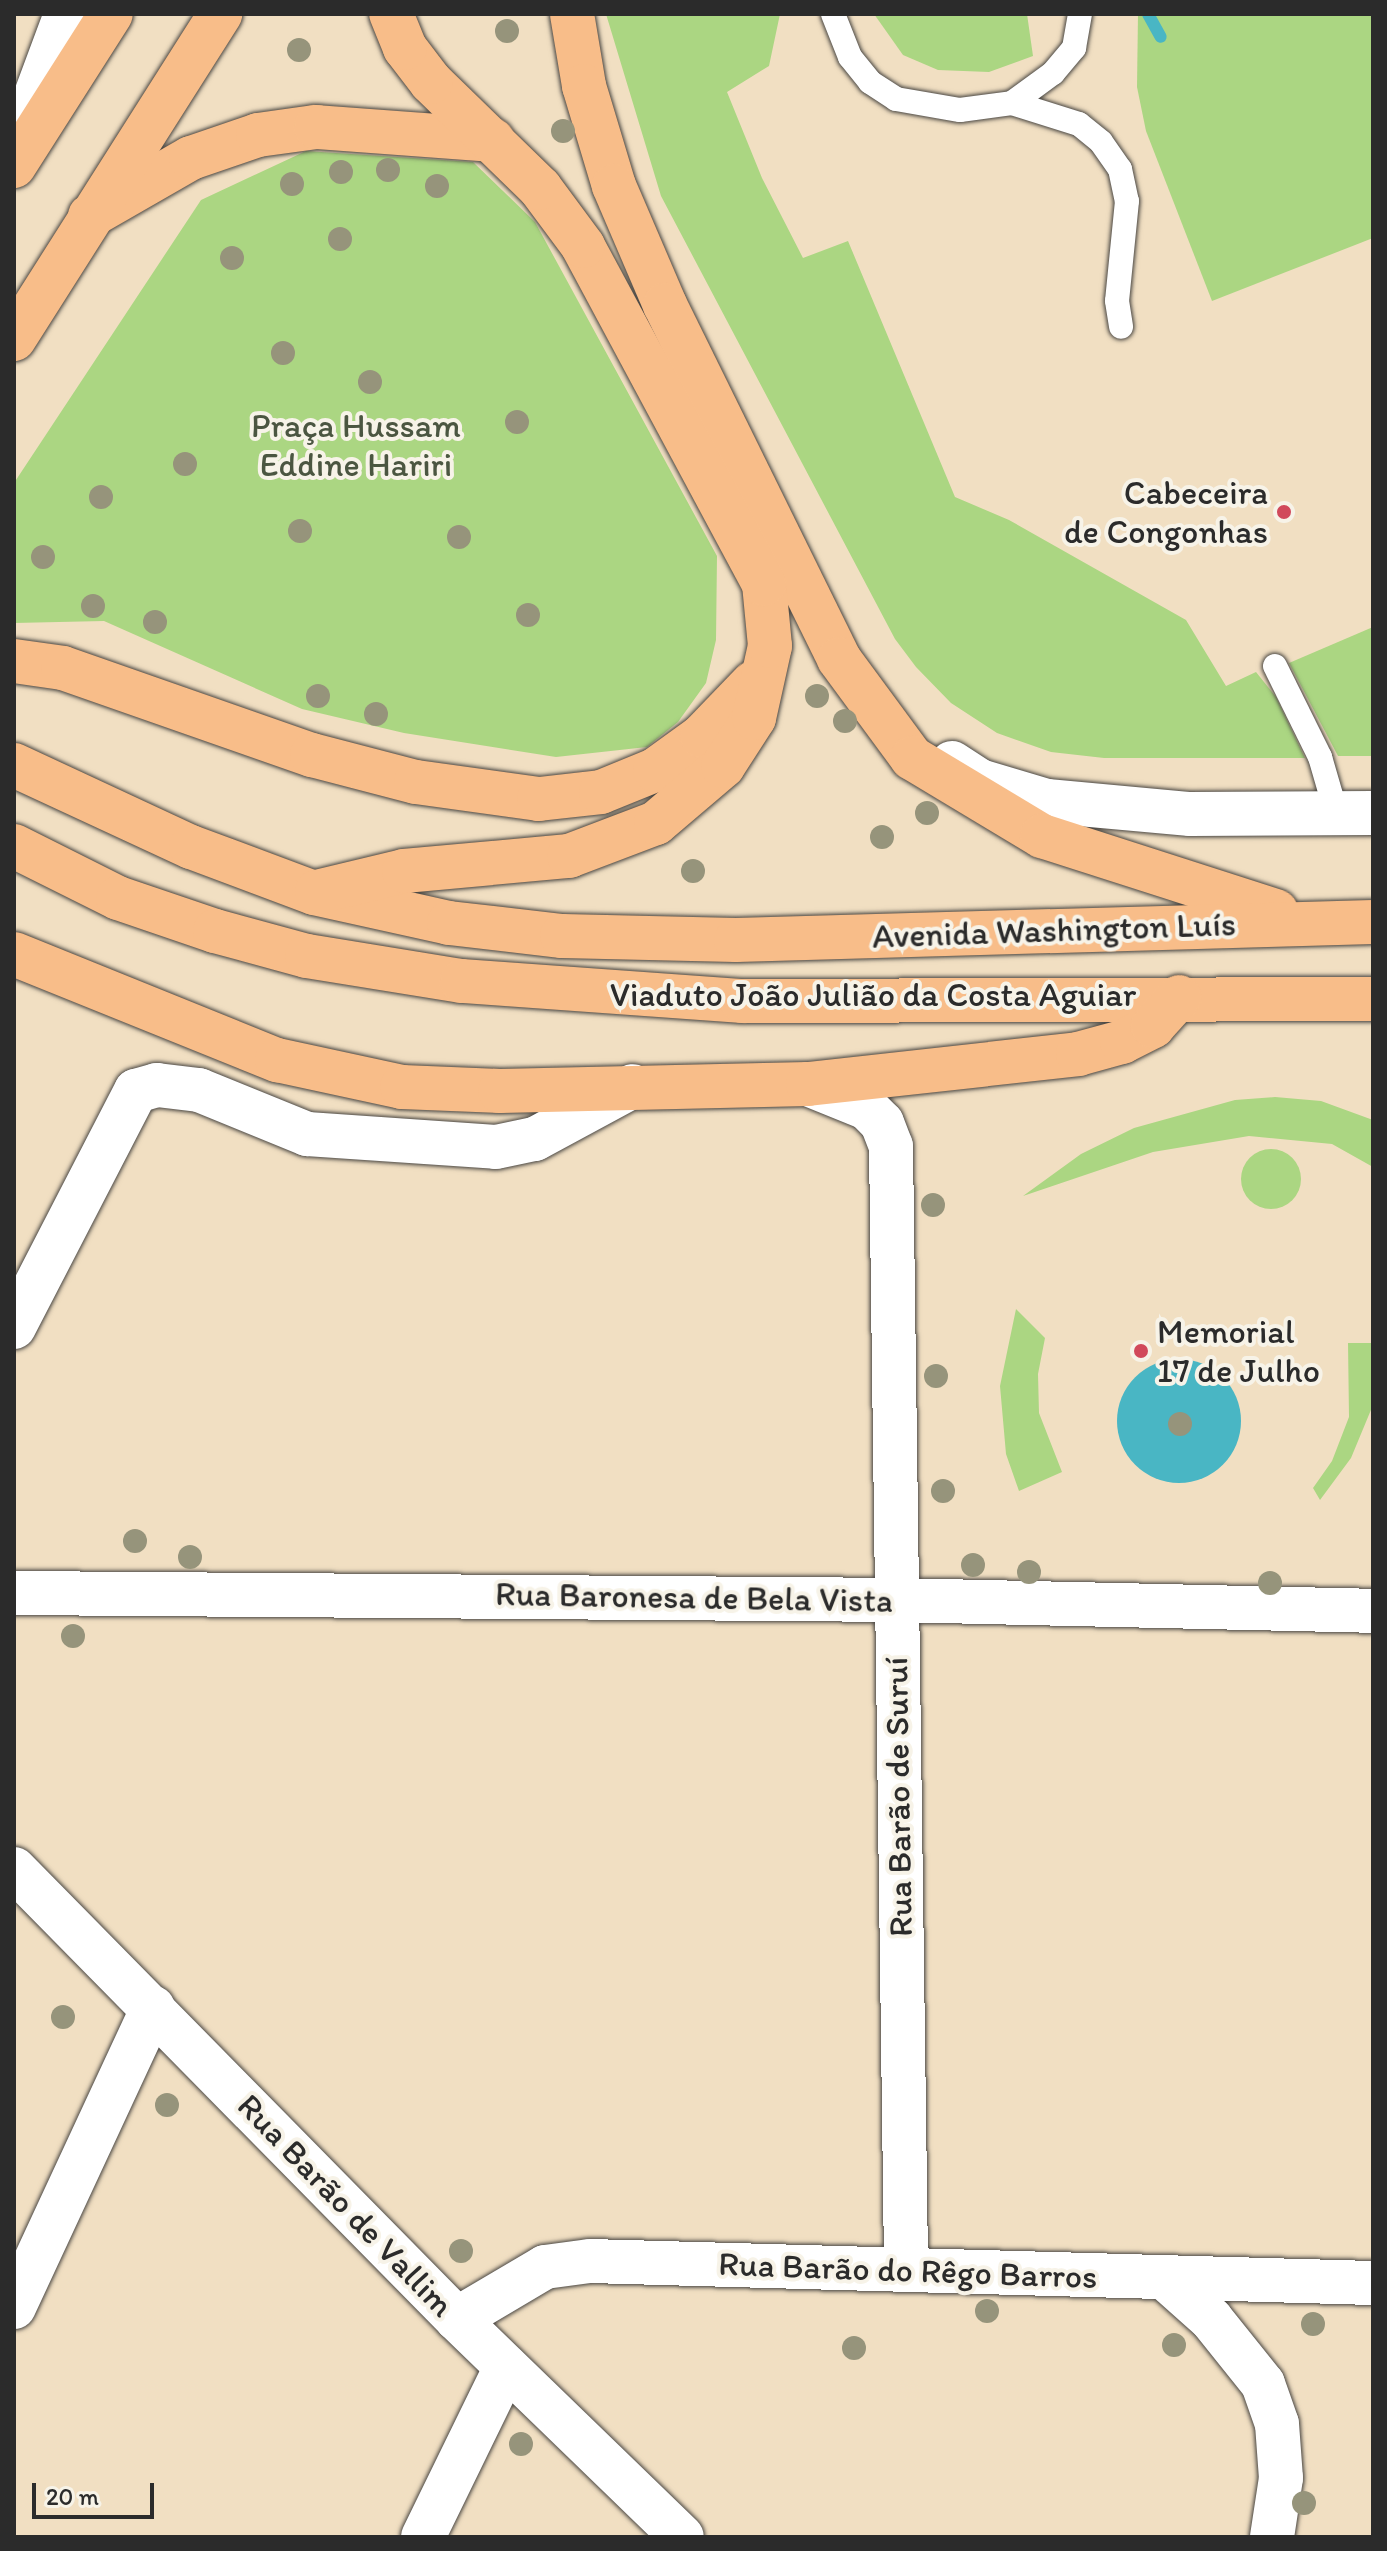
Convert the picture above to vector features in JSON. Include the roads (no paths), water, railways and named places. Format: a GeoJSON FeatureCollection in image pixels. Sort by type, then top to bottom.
{"type":"FeatureCollection","features":[{"type":"Feature","properties":{"kind":"highway"},"geometry":{"type":"LineString","coordinates":[[14,166],[111,14]]}},
{"type":"Feature","properties":{"kind":"highway"},"geometry":{"type":"LineString","coordinates":[[14,339],[220,14]]}},
{"type":"Feature","properties":{"kind":"highway"},"geometry":{"type":"LineString","coordinates":[[314,893],[373,876],[569,856],[656,823],[723,766],[754,718],[770,646],[764,584],[583,246],[540,188],[431,82],[405,48],[391,14]]}},
{"type":"Feature","properties":{"kind":"highway"},"geometry":{"type":"LineString","coordinates":[[572,14],[584,86],[614,186],[665,305],[839,659],[912,758],[974,799],[1042,836],[1114,863],[1313,921]]}},
{"type":"Feature","properties":{"kind":"highway"},"geometry":{"type":"LineString","coordinates":[[90,216],[191,158],[258,135],[316,127],[493,140]]}},
{"type":"Feature","properties":{"kind":"highway"},"geometry":{"type":"LineString","coordinates":[[14,661],[63,668],[312,755],[416,782],[539,799],[601,792],[655,770],[702,736],[764,673]]}},
{"type":"Feature","properties":{"kind":"highway","name":"Viaduto João Julião da Costa Aguiar"},"geometry":{"type":"LineString","coordinates":[[14,765],[191,847],[314,893],[449,923],[562,936],[736,940]]}},
{"type":"Feature","properties":{"kind":"highway","name":"Viaduto João Julião da Costa Aguiar"},"geometry":{"type":"LineString","coordinates":[[14,846],[118,898],[307,956],[462,981],[742,1001],[1179,997]]}},
{"type":"Feature","properties":{"kind":"highway","name":"Avenida Washington Luís"},"geometry":{"type":"LineString","coordinates":[[736,940],[1313,921],[1373,922]]}},
{"type":"Feature","properties":{"kind":"highway"},"geometry":{"type":"LineString","coordinates":[[14,954],[277,1060],[402,1087],[500,1091],[808,1084],[1078,1054],[1122,1042],[1153,1026],[1179,997]]}},
{"type":"Feature","properties":{"kind":"highway","name":"Avenida Washington Luís"},"geometry":{"type":"LineString","coordinates":[[1179,997],[1373,999]]}},
{"type":"Feature","properties":{"kind":"street"},"geometry":{"type":"LineString","coordinates":[[14,154],[66,14]]}},
{"type":"Feature","properties":{"kind":"street"},"geometry":{"type":"LineString","coordinates":[[839,659],[909,734],[980,781],[1047,801],[1190,814],[1355,813]]}},
{"type":"Feature","properties":{"kind":"street","name":"Rua Barão de Suruí"},"geometry":{"type":"LineString","coordinates":[[808,1084],[867,1108],[882,1123],[891,1146],[906,2269]]}},
{"type":"Feature","properties":{"kind":"street"},"geometry":{"type":"LineString","coordinates":[[14,1327],[136,1091],[157,1085],[199,1090],[307,1134],[496,1147],[535,1139],[633,1086]]}},
{"type":"Feature","properties":{"kind":"street","name":"Rua Baronesa de Bela Vista"},"geometry":{"type":"LineString","coordinates":[[14,1593],[896,1600],[1373,1611]]}},
{"type":"Feature","properties":{"kind":"street","name":"Rua Barão de Vallim"},"geometry":{"type":"LineString","coordinates":[[14,1869],[457,2319],[682,2537]]}},
{"type":"Feature","properties":{"kind":"street"},"geometry":{"type":"LineString","coordinates":[[14,2307],[153,2008]]}},
{"type":"Feature","properties":{"kind":"street","name":"Rua Barão do Rêgo Barros"},"geometry":{"type":"LineString","coordinates":[[457,2319],[545,2267],[590,2261],[1373,2283]]}},
{"type":"Feature","properties":{"kind":"street"},"geometry":{"type":"LineString","coordinates":[[1165,2278],[1211,2319],[1263,2384],[1278,2437],[1281,2478],[1272,2537]]}},
{"type":"Feature","properties":{"kind":"street"},"geometry":{"type":"LineString","coordinates":[[423,2537],[506,2367]]}},
{"type":"Feature","properties":{"kind":"lane"},"geometry":{"type":"LineString","coordinates":[[833,14],[850,57],[870,82],[896,99],[947,109],[1012,103],[1079,124],[1101,142],[1120,169],[1127,201],[1117,301],[1121,327]]}},
{"type":"Feature","properties":{"kind":"lane"},"geometry":{"type":"LineString","coordinates":[[1012,103],[1053,73],[1074,48],[1080,14]]}},
{"type":"Feature","properties":{"kind":"lane"},"geometry":{"type":"LineString","coordinates":[[1275,666],[1320,757],[1355,813]]}},
{"type":"Feature","properties":{"kind":"water"},"geometry":{"type":"Polygon","coordinates":[[[1179,1359],[1203,1363],[1223,1377],[1237,1397],[1241,1421],[1237,1445],[1223,1465],[1203,1479],[1179,1483],[1155,1479],[1135,1465],[1121,1445],[1117,1421],[1121,1397],[1135,1377],[1155,1363],[1179,1359]]]}},
{"type":"Feature","properties":{"kind":"waterway"},"geometry":{"type":"LineString","coordinates":[[1148,14],[1161,37]]}},
{"type":"Feature","properties":{"kind":"place","name":"Cabeceira de Congonhas"},"geometry":{"type":"Point","coordinates":[1284,512]}},
{"type":"Feature","properties":{"kind":"place","name":"Memorial 17 de Julho"},"geometry":{"type":"Point","coordinates":[1141,1351]}},
{"type":"Feature","properties":{"kind":"park label","name":"Praça Hussam Eddine Hariri"},"geometry":{"type":"Point","coordinates":[356,444]}}]}
